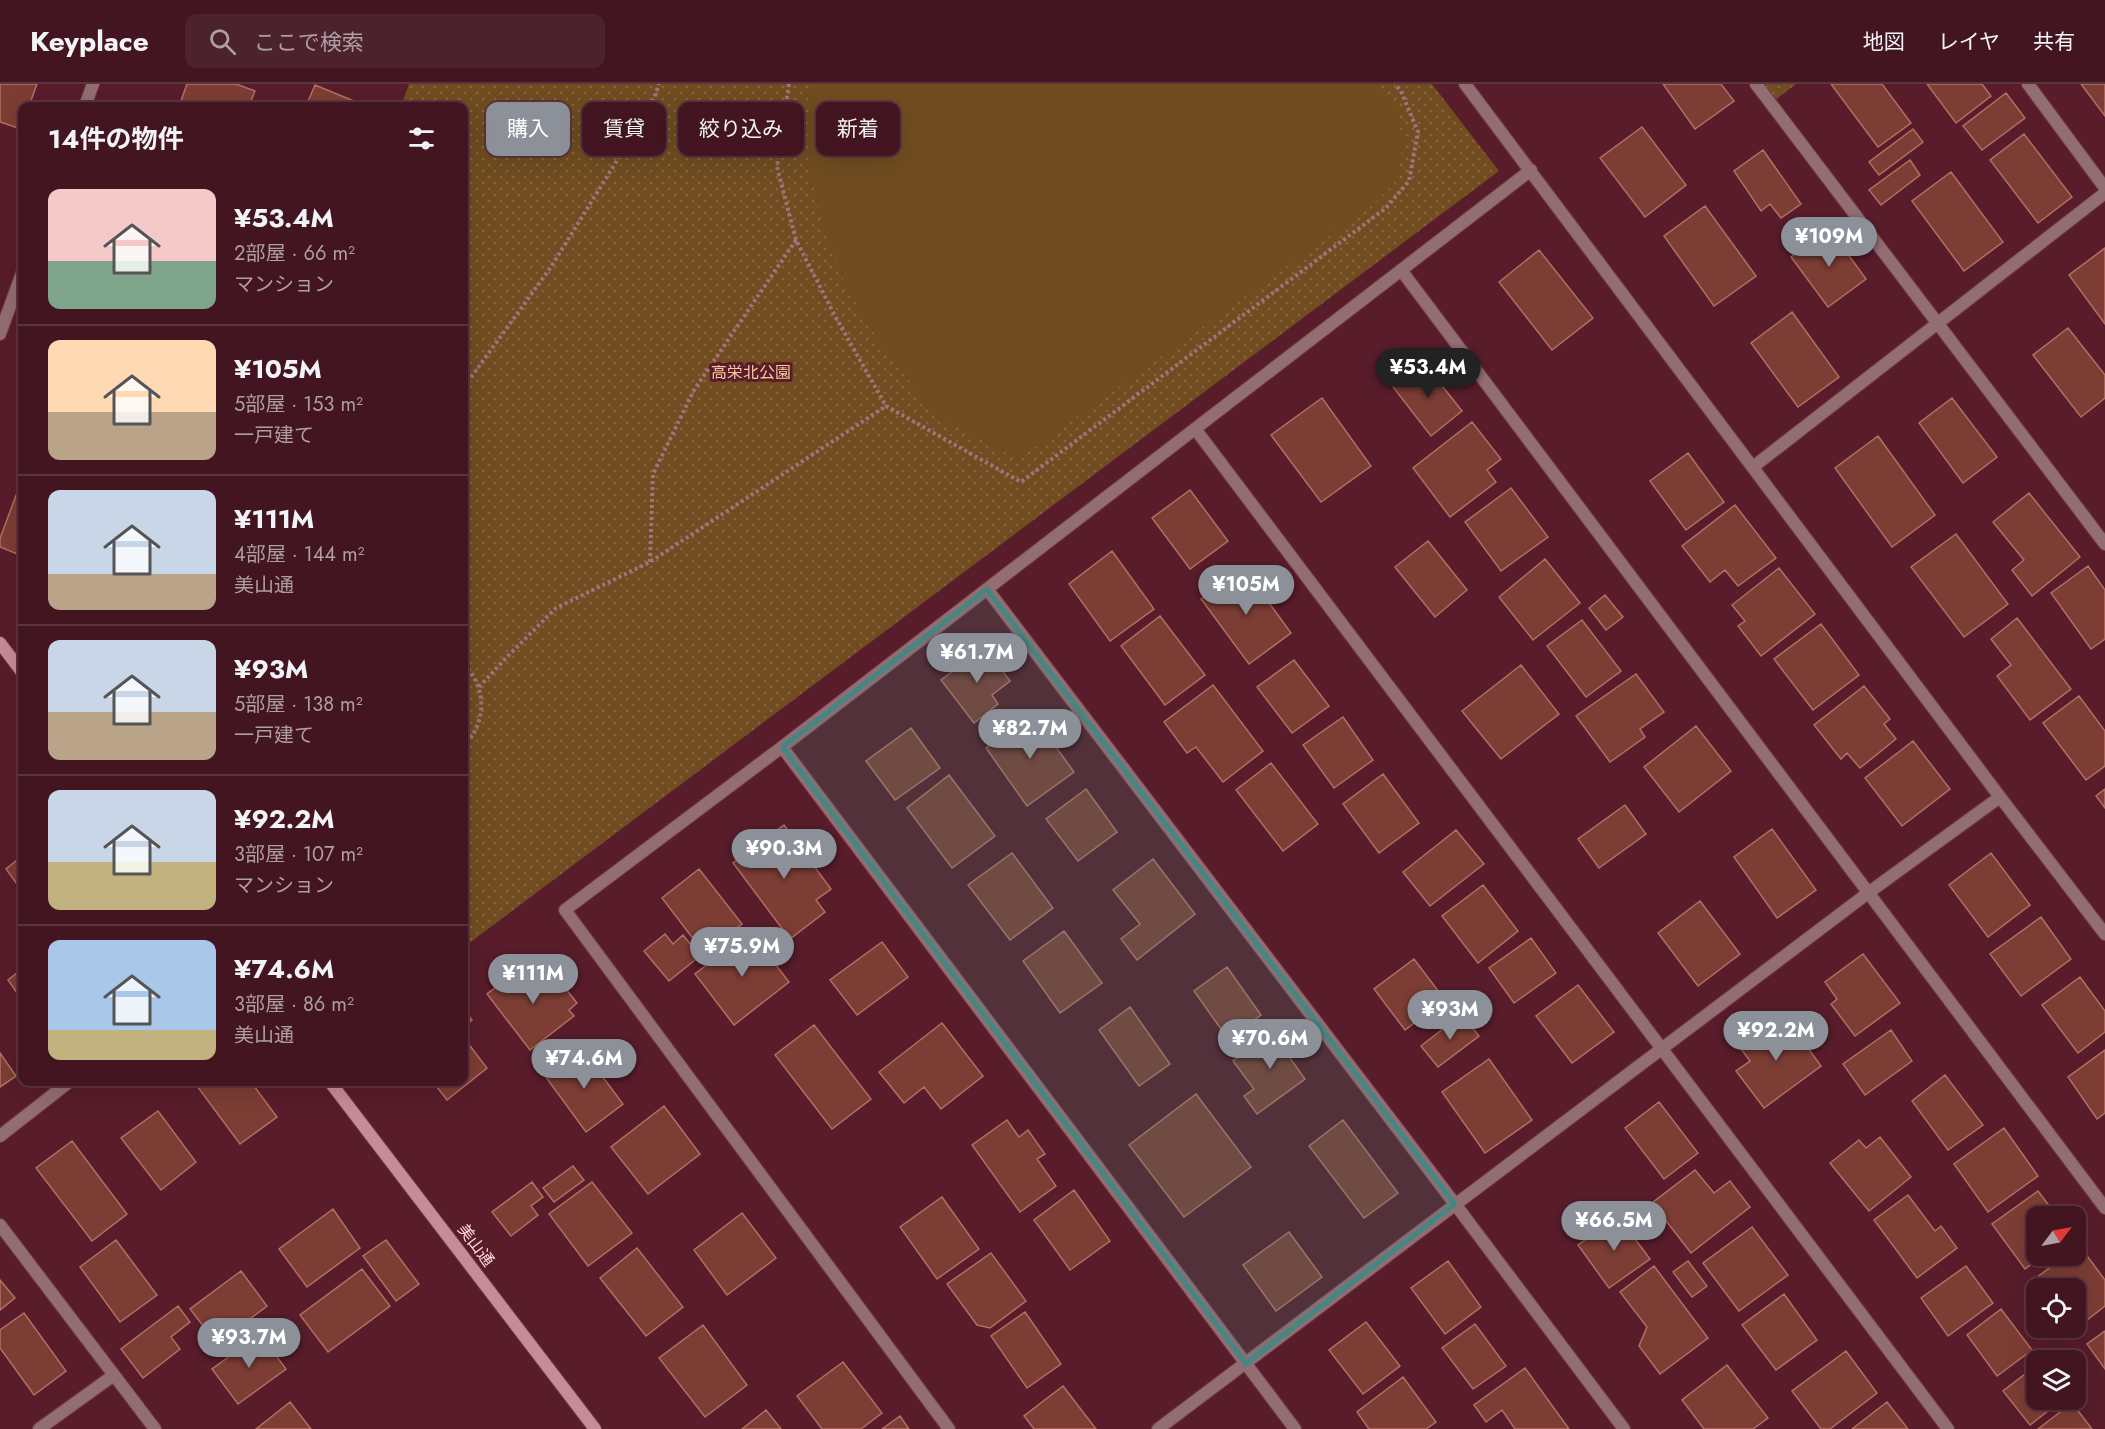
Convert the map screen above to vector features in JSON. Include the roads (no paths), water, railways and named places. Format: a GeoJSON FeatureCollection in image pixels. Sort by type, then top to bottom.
{"type":"FeatureCollection","features":[{"type":"Feature","properties":{"kind":"street"},"geometry":{"type":"LineString","coordinates":[[86,102],[93,84]]}},
{"type":"Feature","properties":{"kind":"street"},"geometry":{"type":"LineString","coordinates":[[1466,84],[2105,934]]}},
{"type":"Feature","properties":{"kind":"street"},"geometry":{"type":"LineString","coordinates":[[1756,84],[2105,544]]}},
{"type":"Feature","properties":{"kind":"street"},"geometry":{"type":"LineString","coordinates":[[2028,84],[2105,188]]}},
{"type":"Feature","properties":{"kind":"street"},"geometry":{"type":"LineString","coordinates":[[949,1429],[565,910],[1196,430],[1531,170]]}},
{"type":"Feature","properties":{"kind":"street"},"geometry":{"type":"LineString","coordinates":[[1753,467],[2105,194]]}},
{"type":"Feature","properties":{"kind":"street"},"geometry":{"type":"LineString","coordinates":[[1401,270],[2105,1208]]}},
{"type":"Feature","properties":{"kind":"street"},"geometry":{"type":"LineString","coordinates":[[0,334],[3,315],[18,282]]}},
{"type":"Feature","properties":{"kind":"street"},"geometry":{"type":"LineString","coordinates":[[1196,430],[1947,1429]]}},
{"type":"Feature","properties":{"kind":"street"},"geometry":{"type":"LineString","coordinates":[[987,589],[1624,1429]]}},
{"type":"Feature","properties":{"kind":"street"},"geometry":{"type":"LineString","coordinates":[[0,643],[18,667]]}},
{"type":"Feature","properties":{"kind":"street"},"geometry":{"type":"LineString","coordinates":[[782,747],[1295,1429]]}},
{"type":"Feature","properties":{"kind":"street"},"geometry":{"type":"LineString","coordinates":[[1158,1429],[1660,1049],[2000,797]]}},
{"type":"Feature","properties":{"kind":"street"},"geometry":{"type":"LineString","coordinates":[[0,1136],[64,1086]]}},
{"type":"Feature","properties":{"kind":"street","name":"美山通"},"geometry":{"type":"LineString","coordinates":[[333,1086],[595,1429]]}},
{"type":"Feature","properties":{"kind":"street"},"geometry":{"type":"LineString","coordinates":[[0,1225],[155,1429]]}},
{"type":"Feature","properties":{"kind":"street"},"geometry":{"type":"LineString","coordinates":[[39,1429],[114,1376]]}},
{"type":"Feature","properties":{"kind":"park label","name":"高栄北公園"},"geometry":{"type":"Point","coordinates":[751,372]}}]}
